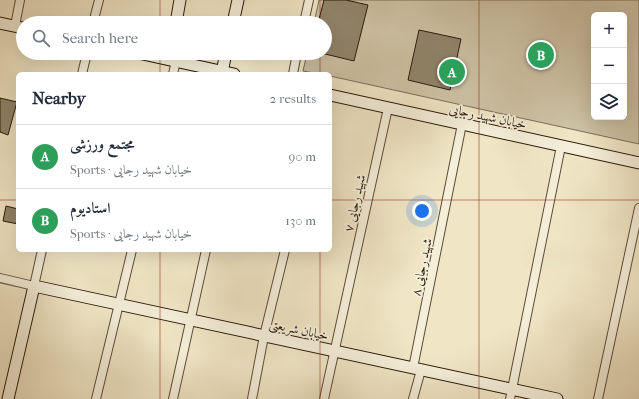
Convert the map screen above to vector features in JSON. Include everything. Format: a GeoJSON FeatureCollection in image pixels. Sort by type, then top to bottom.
{"type":"FeatureCollection","features":[{"type":"Feature","properties":{"kind":"street"},"geometry":{"type":"LineString","coordinates":[[19,16],[20,0]]}},
{"type":"Feature","properties":{"kind":"street"},"geometry":{"type":"LineString","coordinates":[[95,16],[98,0]]}},
{"type":"Feature","properties":{"kind":"street"},"geometry":{"type":"LineString","coordinates":[[177,16],[180,0]]}},
{"type":"Feature","properties":{"kind":"street"},"geometry":{"type":"LineString","coordinates":[[235,16],[238,0]]}},
{"type":"Feature","properties":{"kind":"street"},"geometry":{"type":"LineString","coordinates":[[306,16],[309,0]]}},
{"type":"Feature","properties":{"kind":"street"},"geometry":{"type":"LineString","coordinates":[[0,22],[16,26]]}},
{"type":"Feature","properties":{"kind":"street"},"geometry":{"type":"LineString","coordinates":[[82,72],[85,60]]}},
{"type":"Feature","properties":{"kind":"street"},"geometry":{"type":"LineString","coordinates":[[171,60],[173,72]]}},
{"type":"Feature","properties":{"kind":"street"},"geometry":{"type":"LineString","coordinates":[[179,60],[224,72]]}},
{"type":"Feature","properties":{"kind":"street"},"geometry":{"type":"LineString","coordinates":[[227,60],[228,72]]}},
{"type":"Feature","properties":{"kind":"street"},"geometry":{"type":"LineString","coordinates":[[293,72],[296,60]]}},
{"type":"Feature","properties":{"kind":"street","name":"خیابان شهید رجایی"},"geometry":{"type":"LineString","coordinates":[[332,95],[639,163]]}},
{"type":"Feature","properties":{"kind":"street","name":"۷ شهید رجایی"},"geometry":{"type":"LineString","coordinates":[[324,399],[333,351],[388,108]]}},
{"type":"Feature","properties":{"kind":"street","name":"۸ شهید رجایی"},"geometry":{"type":"LineString","coordinates":[[413,399],[417,369],[462,124]]}},
{"type":"Feature","properties":{"kind":"street"},"geometry":{"type":"LineString","coordinates":[[511,394],[562,146]]}},
{"type":"Feature","properties":{"kind":"street"},"geometry":{"type":"LineString","coordinates":[[598,399],[639,208]]}},
{"type":"Feature","properties":{"kind":"street"},"geometry":{"type":"LineString","coordinates":[[8,399],[42,252]]}},
{"type":"Feature","properties":{"kind":"street"},"geometry":{"type":"LineString","coordinates":[[96,399],[132,252]]}},
{"type":"Feature","properties":{"kind":"street"},"geometry":{"type":"LineString","coordinates":[[173,399],[206,252]]}},
{"type":"Feature","properties":{"kind":"street"},"geometry":{"type":"LineString","coordinates":[[252,399],[264,336],[285,252]]}},
{"type":"Feature","properties":{"kind":"street"},"geometry":{"type":"LineString","coordinates":[[0,278],[34,286]]}},
{"type":"Feature","properties":{"kind":"street","name":"خیابان شریعتی"},"geometry":{"type":"LineString","coordinates":[[34,286],[417,369],[511,394],[557,399]]}},
{"type":"Feature","properties":{"kind":"shaded area"},"geometry":{"type":"Polygon","coordinates":[[[319,0],[639,0],[639,144],[332,76],[332,72],[303,71],[305,60],[332,60],[332,16],[316,16],[319,0]]]}},
{"type":"Feature","properties":{"kind":"building"},"geometry":{"type":"Polygon","coordinates":[[[324,0],[346,0],[368,5],[354,61],[332,56],[332,16],[320,16],[324,0]]]}},
{"type":"Feature","properties":{"kind":"building"},"geometry":{"type":"Polygon","coordinates":[[[419,30],[461,39],[450,90],[408,80],[419,30]]]}},
{"type":"Feature","properties":{"kind":"building"},"geometry":{"type":"Polygon","coordinates":[[[0,98],[16,102],[8,135],[0,132],[0,98]]]}},
{"type":"Feature","properties":{"kind":"building"},"geometry":{"type":"Polygon","coordinates":[[[6,206],[16,208],[16,224],[3,221],[6,206]]]}},
{"type":"Feature","properties":{"kind":"place","name":"استادیوم"},"geometry":{"type":"Point","coordinates":[541,55]}},
{"type":"Feature","properties":{"kind":"place","name":"مجتمع ورزشی"},"geometry":{"type":"Point","coordinates":[452,72]}}]}
